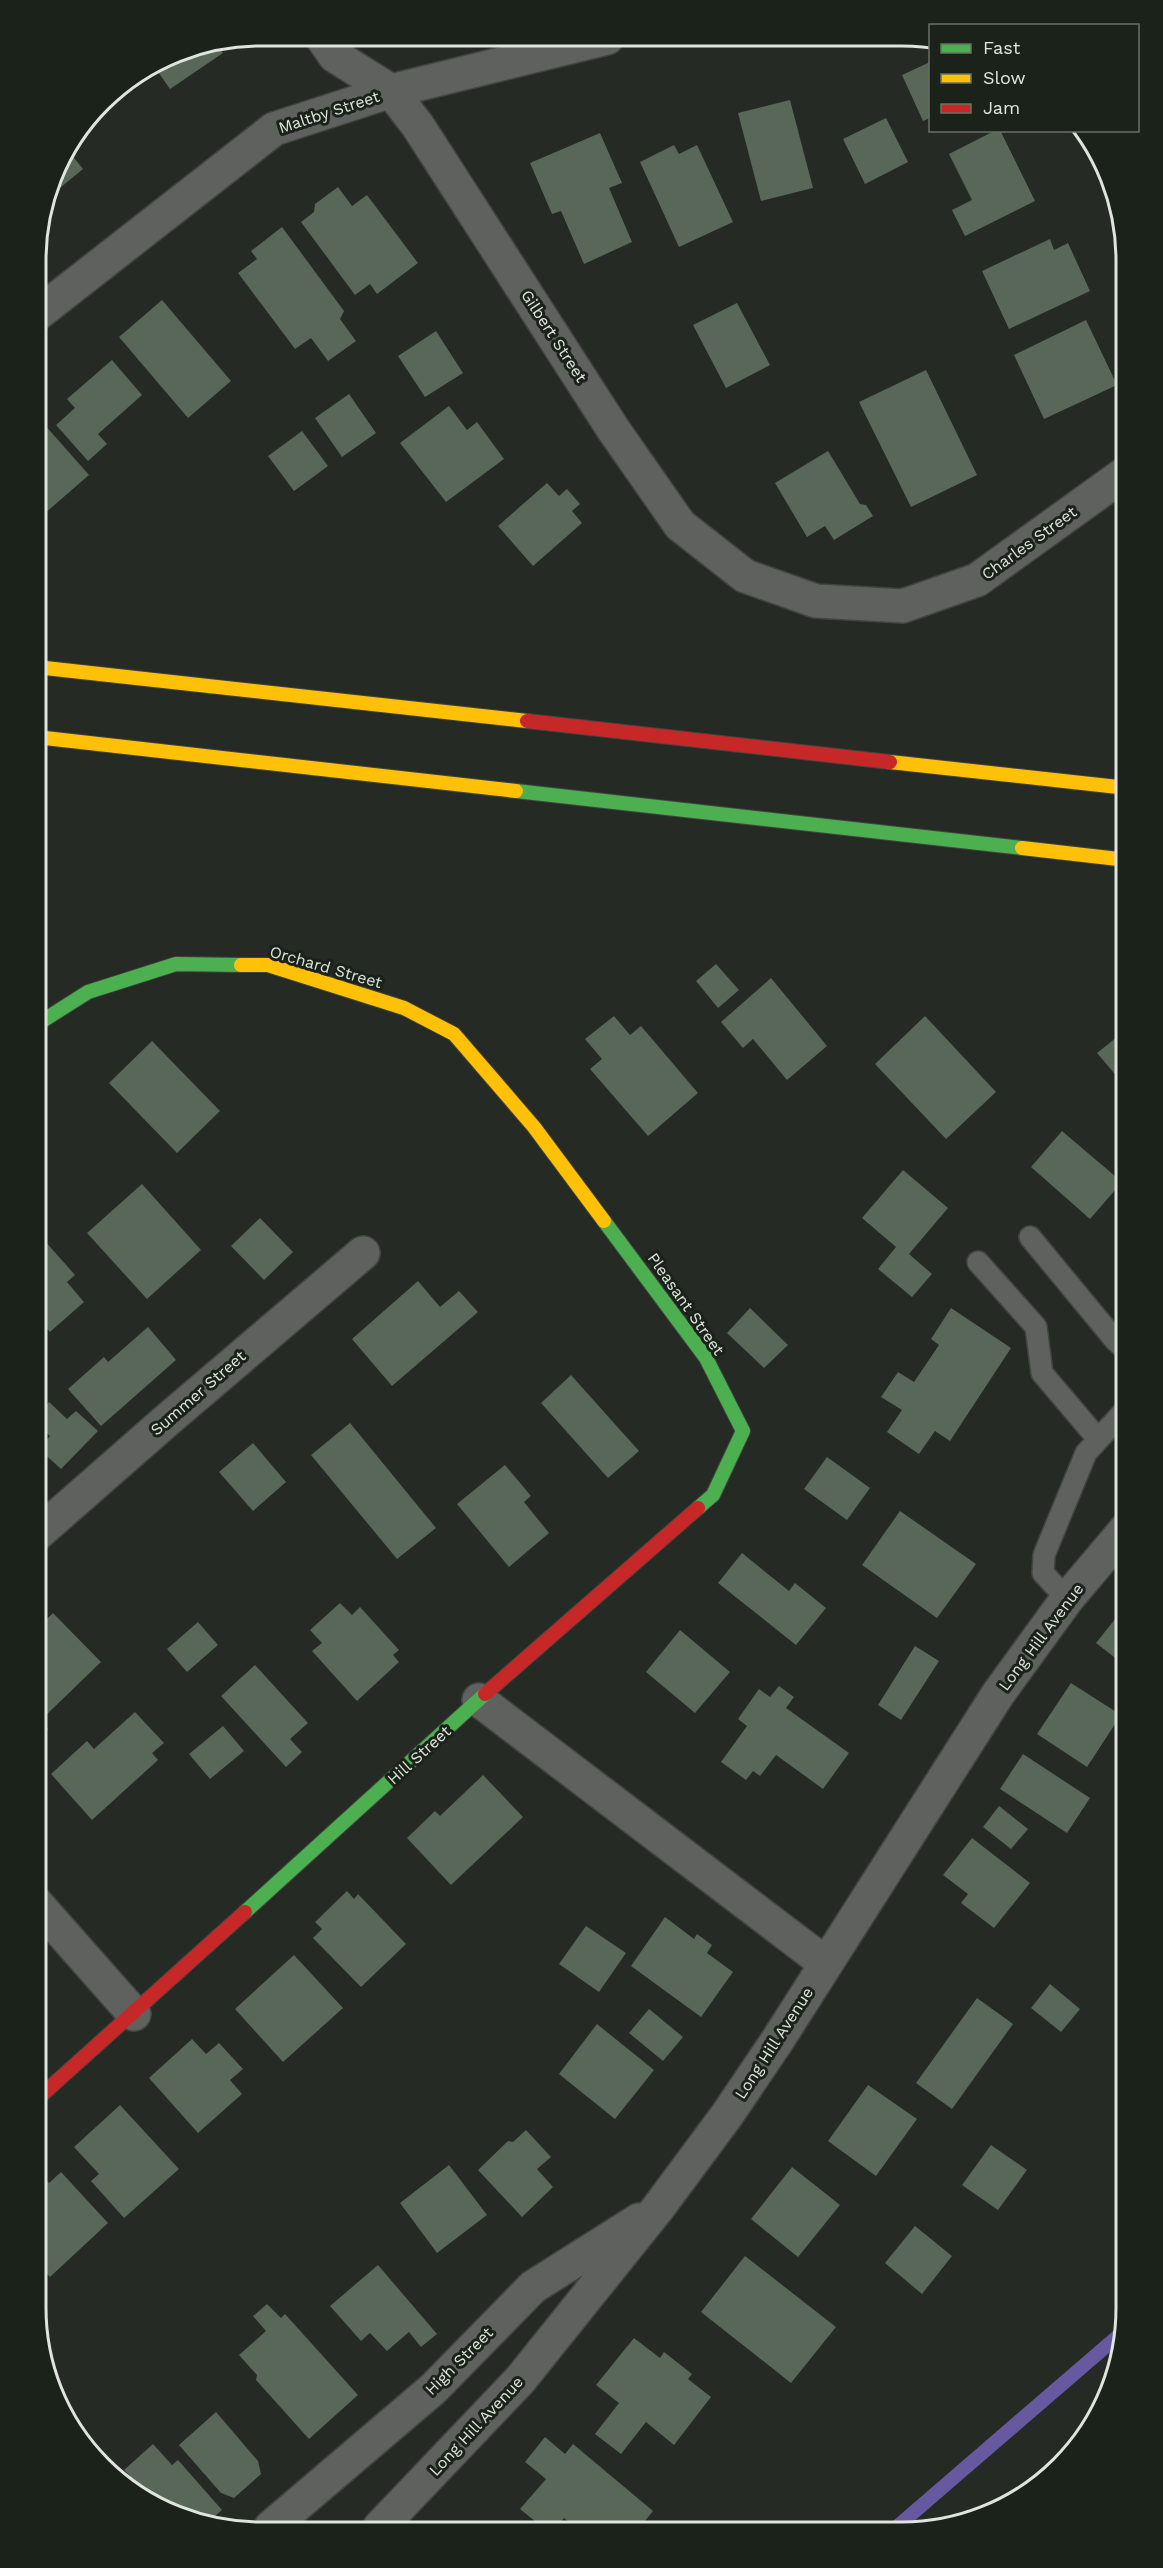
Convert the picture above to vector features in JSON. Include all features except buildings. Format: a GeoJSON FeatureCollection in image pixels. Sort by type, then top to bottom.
{"type":"FeatureCollection","features":[{"type":"Feature","properties":{"kind":"main road"},"geometry":{"type":"LineString","coordinates":[[46,668],[1117,787]]}},
{"type":"Feature","properties":{"kind":"main road"},"geometry":{"type":"LineString","coordinates":[[46,738],[1117,859]]}},
{"type":"Feature","properties":{"kind":"main road","name":"Orchard Street"},"geometry":{"type":"LineString","coordinates":[[46,1019],[88,992],[176,964],[268,965],[404,1008]]}},
{"type":"Feature","properties":{"kind":"main road","name":"Pleasant Street"},"geometry":{"type":"LineString","coordinates":[[404,1008],[454,1034],[534,1127],[706,1358],[743,1431],[713,1495],[479,1700]]}},
{"type":"Feature","properties":{"kind":"main road","name":"Hill Street"},"geometry":{"type":"LineString","coordinates":[[46,2091],[479,1700]]}},
{"type":"Feature","properties":{"kind":"street","name":"Gilbert Street"},"geometry":{"type":"LineString","coordinates":[[328,47],[334,56],[392,91],[418,126],[613,429],[680,525],[745,576],[816,601]]}},
{"type":"Feature","properties":{"kind":"street","name":"Maltby Street"},"geometry":{"type":"LineString","coordinates":[[46,307],[274,129],[392,91],[573,47]]}},
{"type":"Feature","properties":{"kind":"street","name":"Charles Street"},"geometry":{"type":"LineString","coordinates":[[816,601],[903,606],[977,580],[1117,479]]}},
{"type":"Feature","properties":{"kind":"street","name":"Summer Street"},"geometry":{"type":"LineString","coordinates":[[46,1526],[165,1420],[363,1253]]}},
{"type":"Feature","properties":{"kind":"street","name":"Long Hill Avenue"},"geometry":{"type":"LineString","coordinates":[[385,2522],[520,2380],[658,2208],[727,2115],[998,1694],[1067,1599],[1117,1540]]}},
{"type":"Feature","properties":{"kind":"street"},"geometry":{"type":"LineString","coordinates":[[479,1700],[825,1963]]}},
{"type":"Feature","properties":{"kind":"street"},"geometry":{"type":"LineString","coordinates":[[46,1914],[134,2014]]}},
{"type":"Feature","properties":{"kind":"street","name":"High Street"},"geometry":{"type":"LineString","coordinates":[[278,2522],[433,2389],[533,2288],[658,2208]]}},
{"type":"Feature","properties":{"kind":"lane"},"geometry":{"type":"LineString","coordinates":[[1030,1237],[1117,1343]]}},
{"type":"Feature","properties":{"kind":"lane"},"geometry":{"type":"LineString","coordinates":[[978,1262],[1035,1327],[1042,1373],[1098,1439]]}},
{"type":"Feature","properties":{"kind":"lane"},"geometry":{"type":"LineString","coordinates":[[1067,1599],[1043,1573],[1044,1555],[1086,1453],[1117,1419]]}},
{"type":"Feature","properties":{"kind":"waterway"},"geometry":{"type":"LineString","coordinates":[[902,2522],[1114,2339]]}},
{"type":"Feature","properties":{"kind":"traffic: fast"},"geometry":{"type":"LineString","coordinates":[[516,791],[1022,848]]}},
{"type":"Feature","properties":{"kind":"traffic: fast"},"geometry":{"type":"LineString","coordinates":[[46,1019],[88,992],[176,964],[241,965]]}},
{"type":"Feature","properties":{"kind":"traffic: fast"},"geometry":{"type":"LineString","coordinates":[[604,1221],[706,1358],[743,1431],[713,1495],[698,1508]]}},
{"type":"Feature","properties":{"kind":"traffic: fast"},"geometry":{"type":"LineString","coordinates":[[245,1912],[485,1694]]}},
{"type":"Feature","properties":{"kind":"traffic: slow"},"geometry":{"type":"LineString","coordinates":[[46,668],[527,721]]}},
{"type":"Feature","properties":{"kind":"traffic: slow"},"geometry":{"type":"LineString","coordinates":[[46,738],[516,791]]}},
{"type":"Feature","properties":{"kind":"traffic: slow"},"geometry":{"type":"LineString","coordinates":[[890,762],[1117,787]]}},
{"type":"Feature","properties":{"kind":"traffic: slow"},"geometry":{"type":"LineString","coordinates":[[1022,848],[1117,859]]}},
{"type":"Feature","properties":{"kind":"traffic: slow"},"geometry":{"type":"LineString","coordinates":[[241,965],[268,965],[404,1008],[454,1034],[534,1127],[604,1221]]}},
{"type":"Feature","properties":{"kind":"traffic: jam"},"geometry":{"type":"LineString","coordinates":[[527,721],[890,762]]}},
{"type":"Feature","properties":{"kind":"traffic: jam"},"geometry":{"type":"LineString","coordinates":[[485,1694],[698,1508]]}},
{"type":"Feature","properties":{"kind":"traffic: jam"},"geometry":{"type":"LineString","coordinates":[[46,2091],[245,1912]]}}]}
